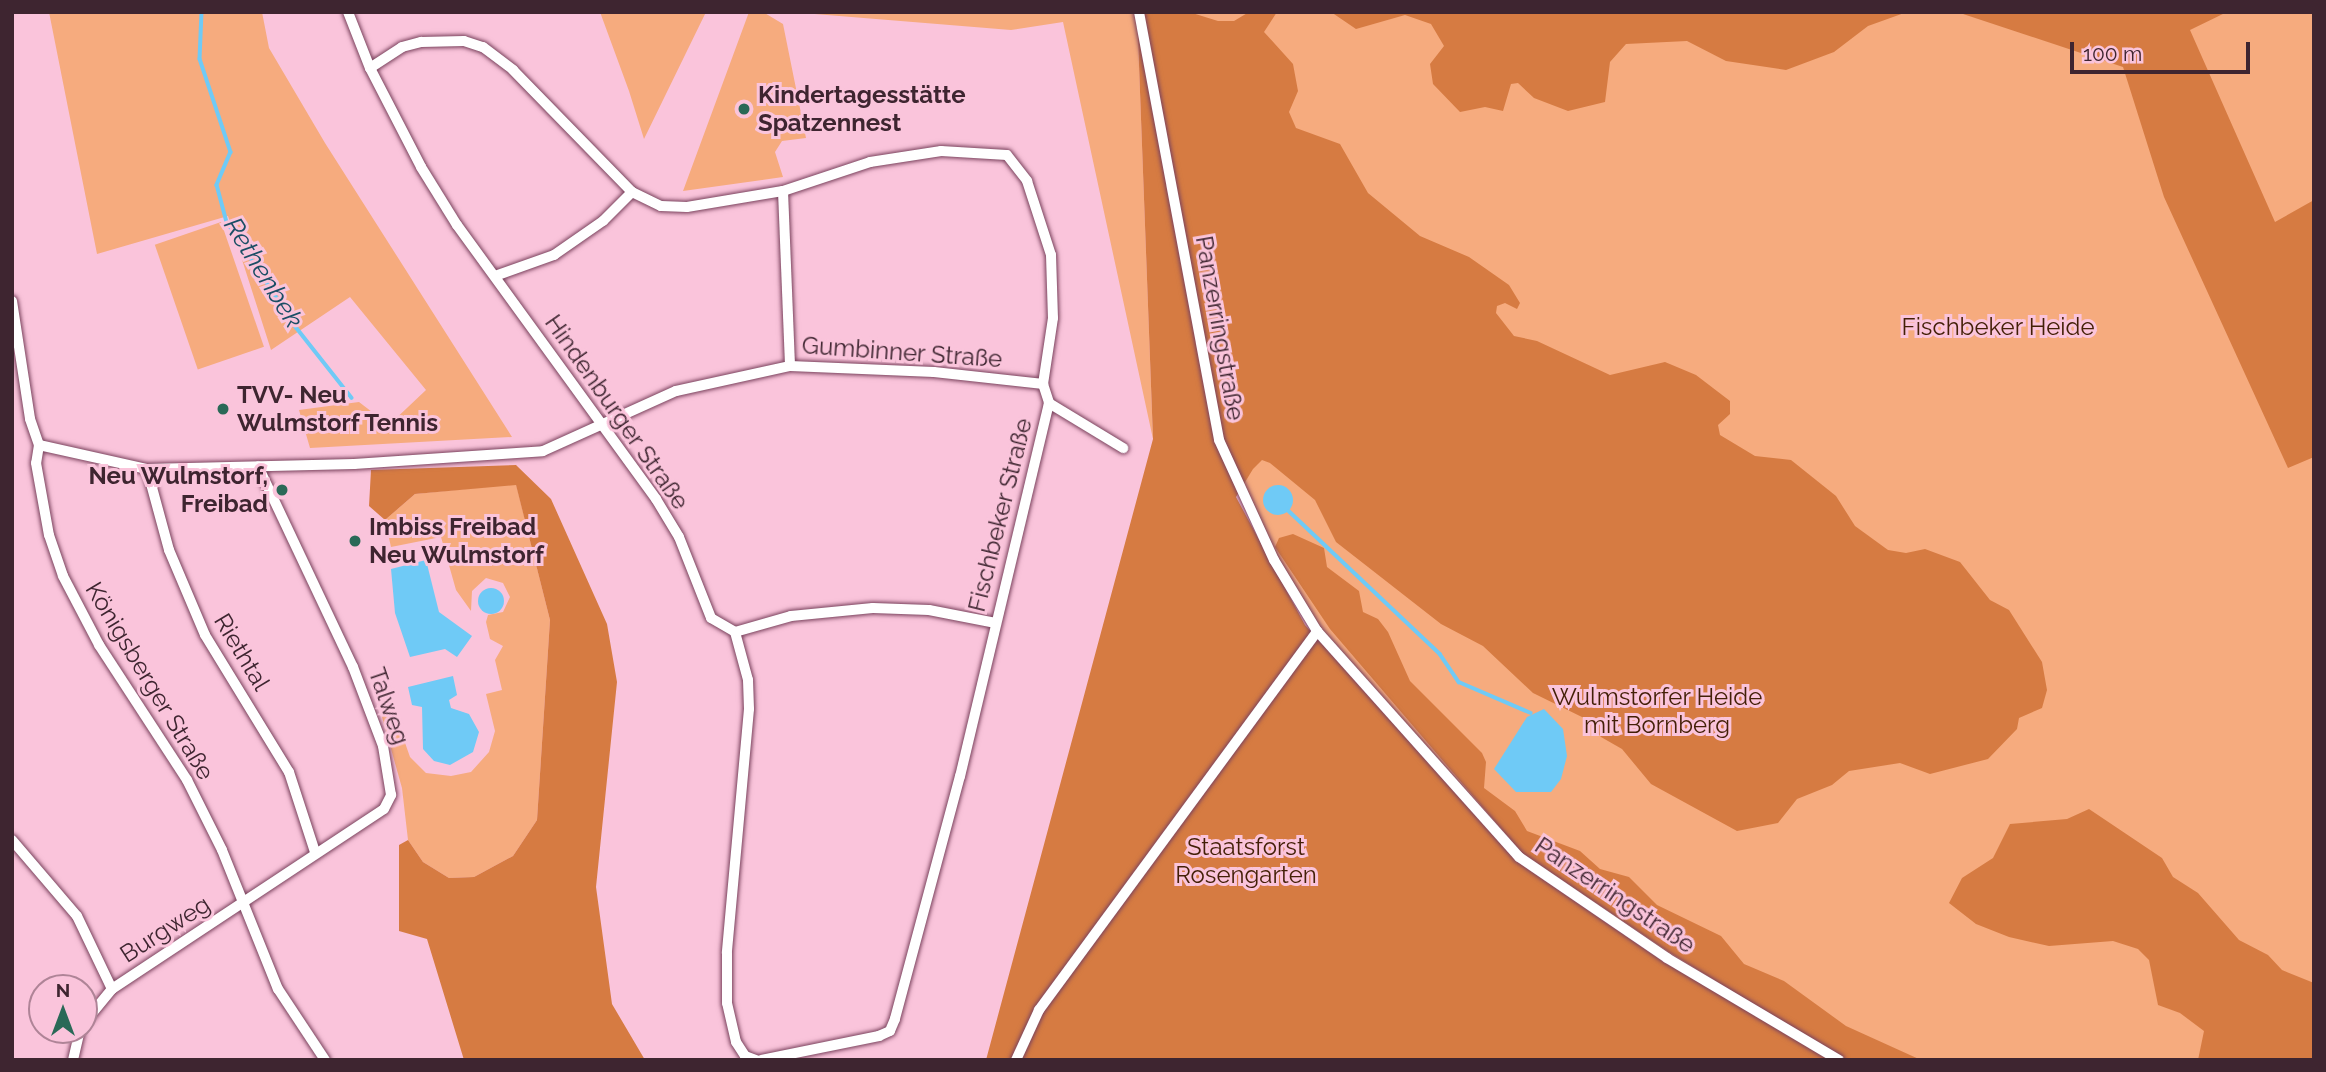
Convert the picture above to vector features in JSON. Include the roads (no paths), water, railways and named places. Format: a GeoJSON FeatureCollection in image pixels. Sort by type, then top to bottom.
{"type":"FeatureCollection","features":[{"type":"Feature","properties":{"kind":"street","name":"Hindenburger Straße"},"geometry":{"type":"LineString","coordinates":[[348,12],[370,68],[421,167],[601,425],[619,443],[679,537],[711,618],[735,632]]}},
{"type":"Feature","properties":{"kind":"street","name":"Panzerringstraße"},"geometry":{"type":"LineString","coordinates":[[1139,12],[1219,440],[1274,560],[1317,631],[1519,857],[1667,958],[1839,1060]]}},
{"type":"Feature","properties":{"kind":"street"},"geometry":{"type":"LineString","coordinates":[[370,68],[402,47],[421,42],[452,40],[483,47],[513,70],[632,192],[662,206],[687,207],[783,191],[790,366]]}},
{"type":"Feature","properties":{"kind":"street","name":"Fischbeker Straße"},"geometry":{"type":"LineString","coordinates":[[759,1060],[890,1031],[960,776],[1049,403],[1043,384],[1053,318],[1051,255],[1027,181],[1007,155],[940,151],[898,157],[783,191]]}},
{"type":"Feature","properties":{"kind":"street"},"geometry":{"type":"LineString","coordinates":[[495,276],[554,255],[603,220],[632,192]]}},
{"type":"Feature","properties":{"kind":"street","name":"Königsberger Straße"},"geometry":{"type":"LineString","coordinates":[[12,301],[15,335],[31,426],[39,445],[36,463],[49,535],[63,576],[99,645],[187,780],[278,989],[325,1060]]}},
{"type":"Feature","properties":{"kind":"street","name":"Gumbinner Straße"},"geometry":{"type":"LineString","coordinates":[[39,445],[147,469],[543,451],[676,391],[790,366],[934,372],[1043,384]]}},
{"type":"Feature","properties":{"kind":"street"},"geometry":{"type":"LineString","coordinates":[[1049,403],[1123,448]]}},
{"type":"Feature","properties":{"kind":"street","name":"Talweg"},"geometry":{"type":"LineString","coordinates":[[242,903],[315,852],[384,809],[391,795],[383,746],[354,667],[258,466]]}},
{"type":"Feature","properties":{"kind":"street","name":"Riethtal"},"geometry":{"type":"LineString","coordinates":[[147,469],[169,550],[205,635],[289,772],[315,852]]}},
{"type":"Feature","properties":{"kind":"street"},"geometry":{"type":"LineString","coordinates":[[759,1060],[745,1056],[736,1042],[727,1003],[727,953],[749,709],[748,680],[735,632],[791,616],[873,608],[929,610],[996,623]]}},
{"type":"Feature","properties":{"kind":"street"},"geometry":{"type":"LineString","coordinates":[[1016,1060],[1039,1010],[1317,631]]}},
{"type":"Feature","properties":{"kind":"street"},"geometry":{"type":"LineString","coordinates":[[12,841],[77,916],[112,989]]}},
{"type":"Feature","properties":{"kind":"street","name":"Burgweg"},"geometry":{"type":"LineString","coordinates":[[98,1006],[112,989],[242,903]]}},
{"type":"Feature","properties":{"kind":"water"},"geometry":{"type":"Polygon","coordinates":[[[1278,485],[1289,489],[1293,500],[1289,511],[1278,515],[1267,511],[1263,500],[1267,489],[1278,485]]]}},
{"type":"Feature","properties":{"kind":"water"},"geometry":{"type":"Polygon","coordinates":[[[426,560],[439,612],[472,636],[457,657],[445,649],[410,657],[395,613],[391,569],[426,560]]]}},
{"type":"Feature","properties":{"kind":"water"},"geometry":{"type":"Polygon","coordinates":[[[491,588],[500,592],[504,601],[500,610],[491,614],[482,610],[478,601],[482,592],[491,588]]]}},
{"type":"Feature","properties":{"kind":"water"},"geometry":{"type":"Polygon","coordinates":[[[453,676],[457,695],[449,700],[451,708],[469,714],[479,732],[473,752],[450,765],[434,761],[423,749],[422,707],[412,705],[408,687],[453,676]]]}},
{"type":"Feature","properties":{"kind":"water"},"geometry":{"type":"Polygon","coordinates":[[[1544,709],[1563,729],[1567,756],[1561,779],[1551,792],[1516,792],[1494,769],[1527,717],[1544,709]]]}},
{"type":"Feature","properties":{"kind":"waterway","name":"Rethenbek"},"geometry":{"type":"LineString","coordinates":[[202,12],[200,59],[231,152],[217,185],[227,222],[296,327],[352,398]]}},
{"type":"Feature","properties":{"kind":"waterway"},"geometry":{"type":"LineString","coordinates":[[1289,511],[1440,654],[1459,682],[1531,713]]}},
{"type":"Feature","properties":{"kind":"place","name":"Kindertagesstätte Spatzennest"},"geometry":{"type":"Point","coordinates":[744,109]}},
{"type":"Feature","properties":{"kind":"place","name":"TVV- Neu Wulmstorf Tennis"},"geometry":{"type":"Point","coordinates":[223,409]}},
{"type":"Feature","properties":{"kind":"place","name":"Neu Wulmstorf, Freibad"},"geometry":{"type":"Point","coordinates":[282,490]}},
{"type":"Feature","properties":{"kind":"place","name":"Imbiss Freibad Neu Wulmstorf"},"geometry":{"type":"Point","coordinates":[355,541]}},
{"type":"Feature","properties":{"kind":"park label","name":"Fischbeker Heide"},"geometry":{"type":"Point","coordinates":[1998,327]}},
{"type":"Feature","properties":{"kind":"park label","name":"Wulmstorfer Heide mit Bornberg"},"geometry":{"type":"Point","coordinates":[1657,711]}},
{"type":"Feature","properties":{"kind":"park label","name":"Staatsforst Rosengarten"},"geometry":{"type":"Point","coordinates":[1246,861]}}]}
